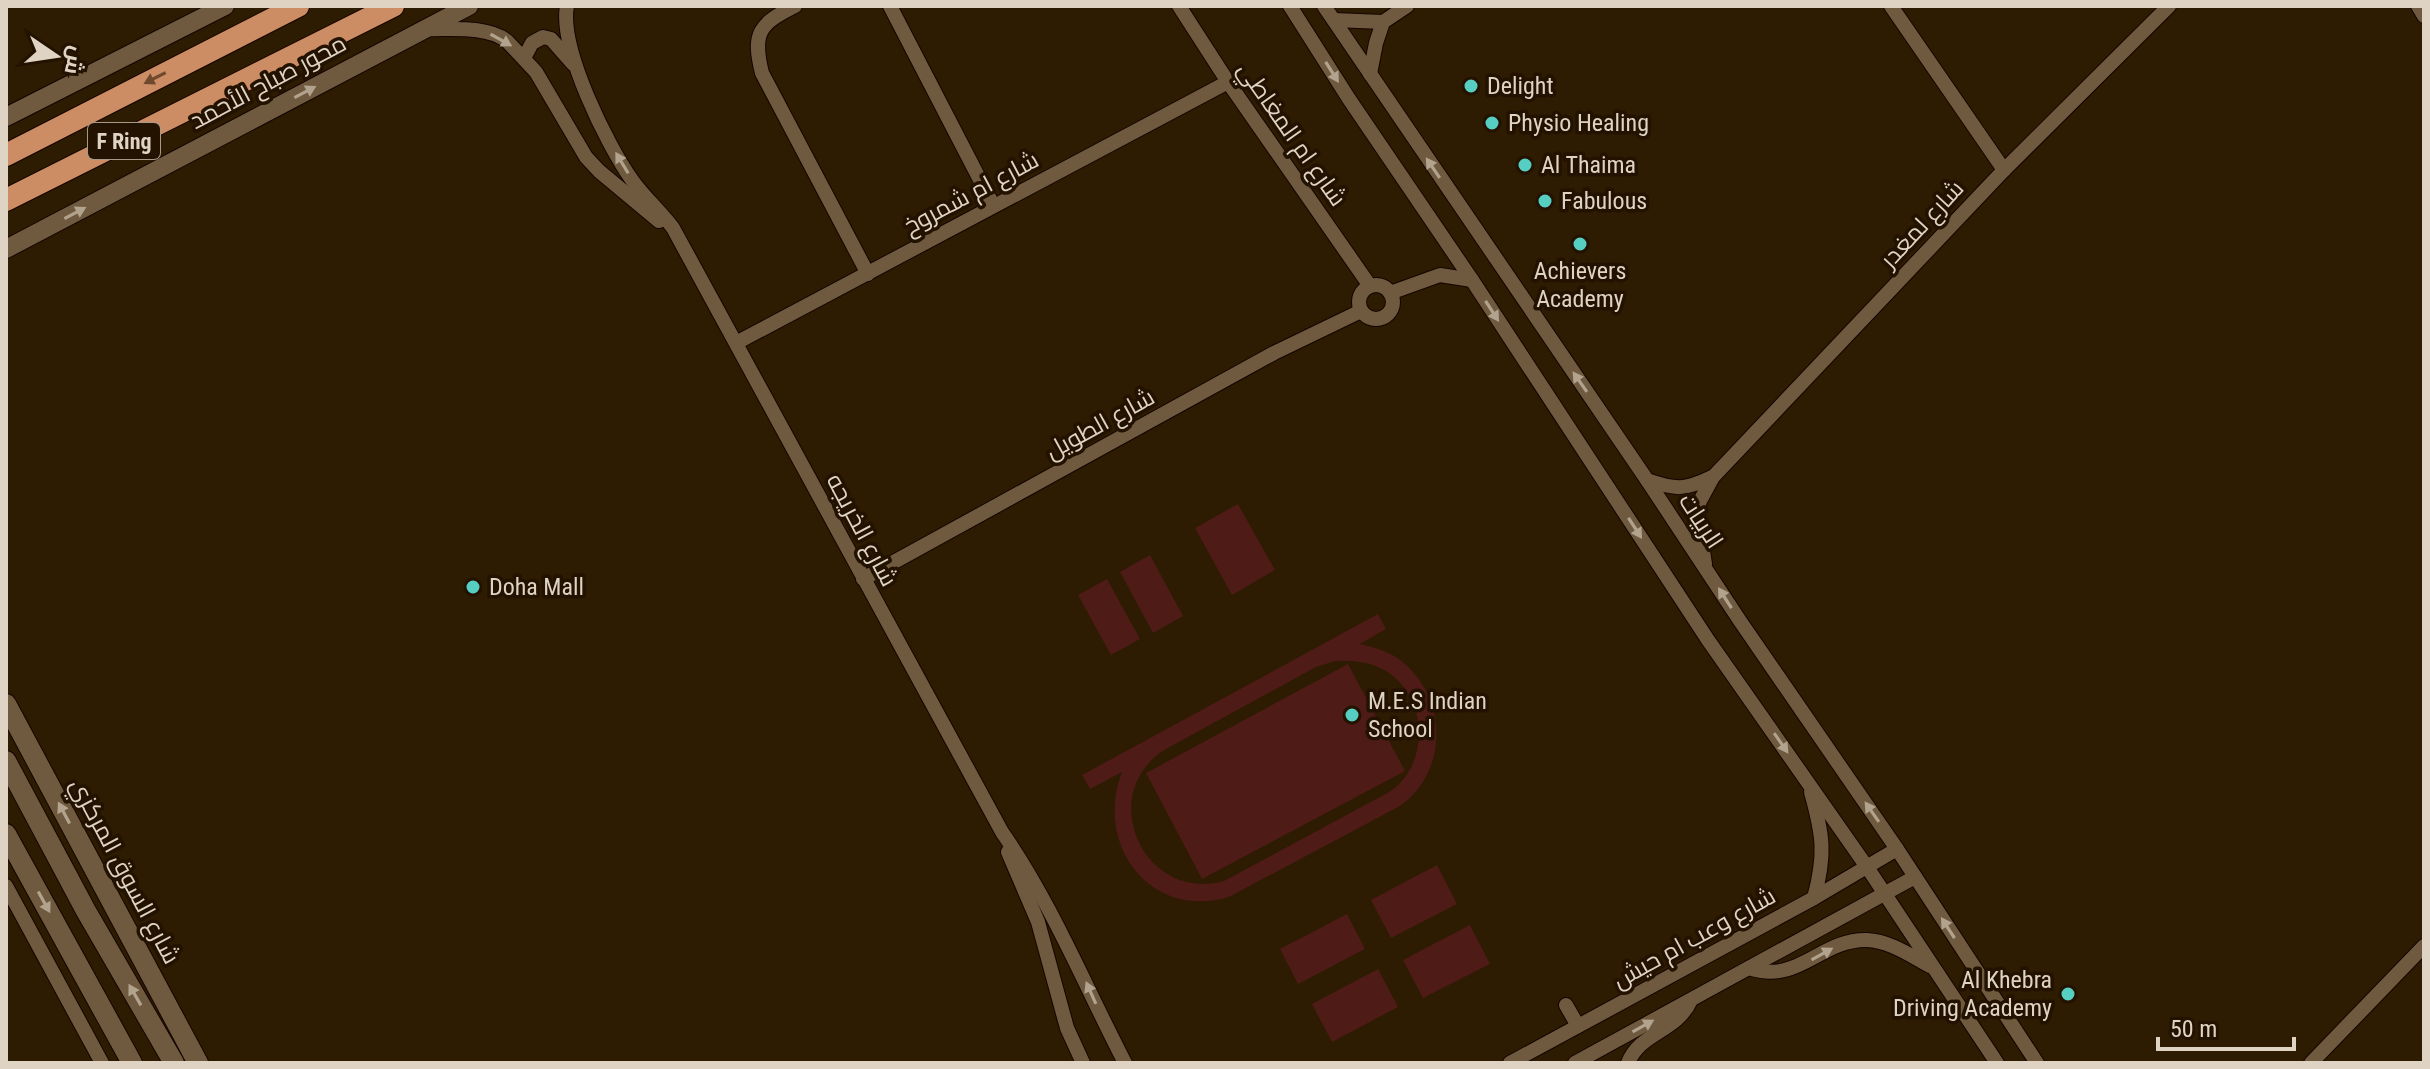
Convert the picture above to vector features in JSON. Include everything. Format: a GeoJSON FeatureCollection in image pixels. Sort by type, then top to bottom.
{"type":"FeatureCollection","features":[{"type":"Feature","properties":{"kind":"highway","name":"F Ring"},"geometry":{"type":"LineString","coordinates":[[6,155],[298,6]]}},
{"type":"Feature","properties":{"kind":"highway","name":"محور صباح الأحمد"},"geometry":{"type":"LineString","coordinates":[[6,200],[393,6]]}},
{"type":"Feature","properties":{"kind":"main road","name":"شارع السوق المركزي"},"geometry":{"type":"LineString","coordinates":[[6,704],[198,1063]]}},
{"type":"Feature","properties":{"kind":"main road"},"geometry":{"type":"LineString","coordinates":[[6,761],[86,911],[174,1063]]}},
{"type":"Feature","properties":{"kind":"main road"},"geometry":{"type":"LineString","coordinates":[[6,834],[132,1063]]}},
{"type":"Feature","properties":{"kind":"street"},"geometry":{"type":"LineString","coordinates":[[6,117],[225,6]]}},
{"type":"Feature","properties":{"kind":"street","name":"محور صباح الأحمد"},"geometry":{"type":"LineString","coordinates":[[6,249],[469,6]]}},
{"type":"Feature","properties":{"kind":"street","name":"شارع الخريجه"},"geometry":{"type":"LineString","coordinates":[[567,6],[567,31],[578,71],[619,159],[634,183],[673,228],[1002,832],[1023,862],[1125,1063]]}},
{"type":"Feature","properties":{"kind":"street"},"geometry":{"type":"LineString","coordinates":[[795,6],[772,18],[763,28],[758,40],[762,73],[868,274]]}},
{"type":"Feature","properties":{"kind":"street"},"geometry":{"type":"LineString","coordinates":[[890,6],[993,205]]}},
{"type":"Feature","properties":{"kind":"street","name":"شارع ام المغاطي"},"geometry":{"type":"LineString","coordinates":[[1179,6],[1370,286]]}},
{"type":"Feature","properties":{"kind":"street"},"geometry":{"type":"LineString","coordinates":[[1290,6],[1708,640],[1867,867],[1997,1063]]}},
{"type":"Feature","properties":{"kind":"street","name":"الربيات"},"geometry":{"type":"LineString","coordinates":[[1324,6],[1897,849],[2037,1063]]}},
{"type":"Feature","properties":{"kind":"street"},"geometry":{"type":"LineString","coordinates":[[1334,20],[1383,22],[1407,6]]}},
{"type":"Feature","properties":{"kind":"street"},"geometry":{"type":"LineString","coordinates":[[1891,6],[2004,170]]}},
{"type":"Feature","properties":{"kind":"street","name":"شارع لمغدر"},"geometry":{"type":"LineString","coordinates":[[1706,570],[1697,511],[1713,477],[2004,170],[2169,6]]}},
{"type":"Feature","properties":{"kind":"street"},"geometry":{"type":"LineString","coordinates":[[2418,6],[2424,16]]}},
{"type":"Feature","properties":{"kind":"street"},"geometry":{"type":"LineString","coordinates":[[1370,74],[1383,22]]}},
{"type":"Feature","properties":{"kind":"street","name":"شارع الخريجه"},"geometry":{"type":"LineString","coordinates":[[425,29],[479,31],[501,37],[536,72],[586,157],[655,218],[682,249]]}},
{"type":"Feature","properties":{"kind":"street","name":"شارع الخريجه"},"geometry":{"type":"LineString","coordinates":[[524,58],[532,43],[543,37],[551,39],[578,71]]}},
{"type":"Feature","properties":{"kind":"street","name":"شارع ام شمروخ"},"geometry":{"type":"LineString","coordinates":[[736,343],[1228,82]]}},
{"type":"Feature","properties":{"kind":"street"},"geometry":{"type":"LineString","coordinates":[[1390,293],[1440,275],[1472,280]]}},
{"type":"Feature","properties":{"kind":"street"},"geometry":{"type":"LineString","coordinates":[[1378,285],[1390,293],[1393,302],[1384,317],[1367,317],[1361,311],[1360,296],[1370,286],[1378,285]]}},
{"type":"Feature","properties":{"kind":"street","name":"شارع الطويل"},"geometry":{"type":"LineString","coordinates":[[863,579],[1260,361],[1361,311]]}},
{"type":"Feature","properties":{"kind":"street"},"geometry":{"type":"LineString","coordinates":[[1647,480],[1682,488],[1713,477]]}},
{"type":"Feature","properties":{"kind":"street"},"geometry":{"type":"LineString","coordinates":[[1807,781],[1823,842],[1821,873],[1814,898]]}},
{"type":"Feature","properties":{"kind":"street","name":"شارع الخريجه"},"geometry":{"type":"LineString","coordinates":[[1002,832],[1038,922],[1067,1028],[1083,1063]]}},
{"type":"Feature","properties":{"kind":"street","name":"شارع وعب ام حيش"},"geometry":{"type":"LineString","coordinates":[[1510,1063],[1814,898],[1897,849]]}},
{"type":"Feature","properties":{"kind":"street"},"geometry":{"type":"LineString","coordinates":[[1575,1063],[1915,877]]}},
{"type":"Feature","properties":{"kind":"street"},"geometry":{"type":"LineString","coordinates":[[6,886],[102,1063]]}},
{"type":"Feature","properties":{"kind":"street"},"geometry":{"type":"LineString","coordinates":[[1749,968],[1768,973],[1789,971],[1841,944],[1868,940],[1889,945],[1934,968]]}},
{"type":"Feature","properties":{"kind":"street"},"geometry":{"type":"LineString","coordinates":[[2311,1063],[2424,946]]}},
{"type":"Feature","properties":{"kind":"street"},"geometry":{"type":"LineString","coordinates":[[1628,1063],[1636,1048],[1681,1017],[1691,999]]}},
{"type":"Feature","properties":{"kind":"street"},"geometry":{"type":"LineString","coordinates":[[1566,1005],[1578,1026]]}},
{"type":"Feature","properties":{"kind":"shaded area"},"geometry":{"type":"Polygon","coordinates":[[[1238,504],[1275,570],[1232,595],[1195,528],[1238,504]]]}},
{"type":"Feature","properties":{"kind":"shaded area"},"geometry":{"type":"Polygon","coordinates":[[[1150,555],[1183,616],[1153,633],[1120,572],[1150,555]]]}},
{"type":"Feature","properties":{"kind":"shaded area"},"geometry":{"type":"Polygon","coordinates":[[[1107,579],[1140,639],[1111,655],[1078,595],[1107,579]]]}},
{"type":"Feature","properties":{"kind":"shaded area"},"geometry":{"type":"Polygon","coordinates":[[[1378,614],[1386,629],[1360,644],[1400,660],[1416,675],[1434,713],[1434,754],[1427,774],[1416,791],[1400,806],[1229,897],[1201,901],[1175,897],[1153,887],[1135,870],[1123,850],[1116,826],[1115,799],[1122,772],[1090,789],[1082,775],[1378,614]],[[1342,661],[1316,667],[1166,749],[1145,768],[1134,791],[1132,815],[1138,839],[1151,860],[1170,876],[1195,883],[1224,881],[1391,791],[1403,779],[1412,765],[1419,732],[1411,699],[1402,685],[1383,669],[1363,662],[1342,661]]]}},
{"type":"Feature","properties":{"kind":"shaded area"},"geometry":{"type":"Polygon","coordinates":[[[1348,664],[1405,771],[1202,879],[1146,773],[1348,664]]]}},
{"type":"Feature","properties":{"kind":"shaded area"},"geometry":{"type":"Polygon","coordinates":[[[1437,865],[1457,904],[1391,938],[1371,900],[1437,865]]]}},
{"type":"Feature","properties":{"kind":"shaded area"},"geometry":{"type":"Polygon","coordinates":[[[1347,914],[1365,949],[1298,984],[1280,949],[1347,914]]]}},
{"type":"Feature","properties":{"kind":"shaded area"},"geometry":{"type":"Polygon","coordinates":[[[1470,925],[1490,964],[1423,998],[1403,960],[1470,925]]]}},
{"type":"Feature","properties":{"kind":"shaded area"},"geometry":{"type":"Polygon","coordinates":[[[1378,969],[1398,1007],[1332,1042],[1312,1004],[1378,969]]]}},
{"type":"Feature","properties":{"kind":"place","name":"Delight"},"geometry":{"type":"Point","coordinates":[1471,86]}},
{"type":"Feature","properties":{"kind":"place","name":"Physio Healing"},"geometry":{"type":"Point","coordinates":[1492,123]}},
{"type":"Feature","properties":{"kind":"place","name":"Al Thaima"},"geometry":{"type":"Point","coordinates":[1525,165]}},
{"type":"Feature","properties":{"kind":"place","name":"Fabulous"},"geometry":{"type":"Point","coordinates":[1545,201]}},
{"type":"Feature","properties":{"kind":"place","name":"Achievers Academy"},"geometry":{"type":"Point","coordinates":[1580,244]}},
{"type":"Feature","properties":{"kind":"place","name":"Doha Mall"},"geometry":{"type":"Point","coordinates":[473,587]}},
{"type":"Feature","properties":{"kind":"place","name":"M.E.S Indian School"},"geometry":{"type":"Point","coordinates":[1352,715]}},
{"type":"Feature","properties":{"kind":"place","name":"Al Khebra Driving Academy"},"geometry":{"type":"Point","coordinates":[2068,994]}}]}
